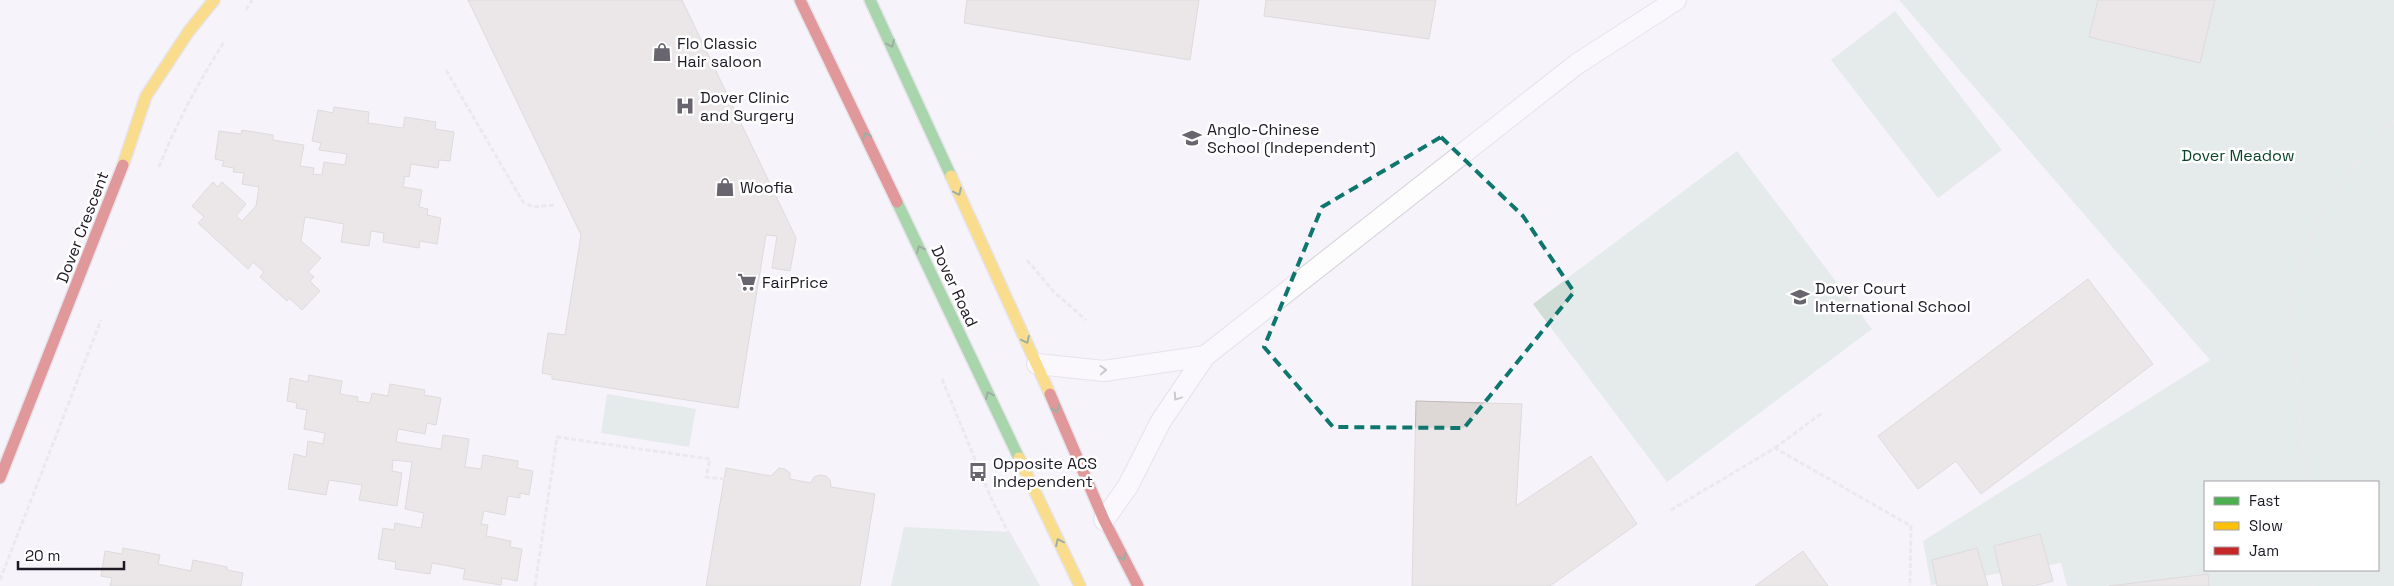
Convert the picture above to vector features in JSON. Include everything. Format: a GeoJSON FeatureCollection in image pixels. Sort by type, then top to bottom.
{"type":"FeatureCollection","features":[{"type":"Feature","properties":{"kind":"street","name":"Dover Crescent"},"geometry":{"type":"LineString","coordinates":[[0,478],[113,195],[146,96],[189,32],[214,0]]}},
{"type":"Feature","properties":{"kind":"street","name":"Dover Road"},"geometry":{"type":"LineString","coordinates":[[800,0],[1080,586]]}},
{"type":"Feature","properties":{"kind":"street"},"geometry":{"type":"LineString","coordinates":[[870,0],[1037,364],[1104,520],[1138,586]]}},
{"type":"Feature","properties":{"kind":"lane"},"geometry":{"type":"LineString","coordinates":[[1104,520],[1128,486],[1161,421],[1204,356],[1577,64],[1676,0]]}},
{"type":"Feature","properties":{"kind":"lane"},"geometry":{"type":"LineString","coordinates":[[1037,364],[1104,371],[1204,356]]}},
{"type":"Feature","properties":{"kind":"path"},"geometry":{"type":"LineString","coordinates":[[242,16],[252,0]]}},
{"type":"Feature","properties":{"kind":"path"},"geometry":{"type":"LineString","coordinates":[[155,177],[166,149],[202,79],[227,39]]}},
{"type":"Feature","properties":{"kind":"path"},"geometry":{"type":"LineString","coordinates":[[446,70],[523,202],[533,207],[555,206]]}},
{"type":"Feature","properties":{"kind":"path"},"geometry":{"type":"LineString","coordinates":[[2306,481],[2290,296],[2322,207],[2380,132],[2394,120]]}},
{"type":"Feature","properties":{"kind":"path"},"geometry":{"type":"LineString","coordinates":[[0,580],[103,314]]}},
{"type":"Feature","properties":{"kind":"path"},"geometry":{"type":"LineString","coordinates":[[1671,510],[1775,448],[1822,413]]}},
{"type":"Feature","properties":{"kind":"path"},"geometry":{"type":"LineString","coordinates":[[535,586],[558,437],[710,459],[706,477],[725,479]]}},
{"type":"Feature","properties":{"kind":"path"},"geometry":{"type":"LineString","coordinates":[[1775,448],[1912,526],[1910,586]]}},
{"type":"Feature","properties":{"kind":"path"},"geometry":{"type":"LineString","coordinates":[[2312,586],[2314,571]]}},
{"type":"Feature","properties":{"kind":"highlighted area"},"geometry":{"type":"Polygon","coordinates":[[[1441,137],[1523,216],[1574,292],[1464,428],[1333,427],[1264,347],[1322,207],[1441,137]]]}},
{"type":"Feature","properties":{"kind":"green space","name":"Dover Meadow"},"geometry":{"type":"Polygon","coordinates":[[[1899,0],[2394,0],[2394,586],[2067,586],[2061,563],[1931,585],[1923,541],[2210,360],[1899,0]]]}},
{"type":"Feature","properties":{"kind":"green space"},"geometry":{"type":"Polygon","coordinates":[[[1895,11],[2002,150],[1938,198],[1831,60],[1895,11]]]}},
{"type":"Feature","properties":{"kind":"green space"},"geometry":{"type":"Polygon","coordinates":[[[1737,151],[1872,329],[1667,482],[1533,304],[1737,151]]]}},
{"type":"Feature","properties":{"kind":"green space"},"geometry":{"type":"Polygon","coordinates":[[[607,394],[696,409],[689,447],[601,433],[607,394]]]}},
{"type":"Feature","properties":{"kind":"green space"},"geometry":{"type":"Polygon","coordinates":[[[904,527],[1010,532],[1040,586],[891,586],[904,527]]]}},
{"type":"Feature","properties":{"kind":"building"},"geometry":{"type":"Polygon","coordinates":[[[468,0],[682,0],[796,238],[790,271],[772,268],[777,236],[766,235],[738,408],[552,379],[552,375],[542,373],[548,333],[565,335],[581,235],[468,0]]]}},
{"type":"Feature","properties":{"kind":"building"},"geometry":{"type":"Polygon","coordinates":[[[967,0],[1199,0],[1190,60],[964,23],[967,0]]]}},
{"type":"Feature","properties":{"kind":"building"},"geometry":{"type":"Polygon","coordinates":[[[1266,0],[1436,0],[1429,39],[1264,16],[1266,0]]]}},
{"type":"Feature","properties":{"kind":"building"},"geometry":{"type":"Polygon","coordinates":[[[2098,0],[2215,0],[2200,63],[2089,37],[2098,0]]]}},
{"type":"Feature","properties":{"kind":"building"},"geometry":{"type":"Polygon","coordinates":[[[334,107],[369,112],[368,123],[403,128],[405,117],[436,122],[435,129],[454,132],[450,161],[439,160],[438,168],[411,164],[409,177],[405,176],[403,187],[422,190],[419,207],[428,209],[427,215],[441,218],[437,244],[420,241],[419,248],[383,242],[384,233],[371,231],[369,246],[341,242],[344,224],[305,217],[301,241],[321,258],[308,272],[314,277],[310,281],[320,291],[302,310],[289,298],[287,301],[260,277],[264,272],[253,262],[248,269],[198,223],[204,217],[192,206],[213,182],[218,187],[222,182],[246,204],[236,216],[242,221],[256,206],[259,187],[242,184],[244,173],[233,172],[234,168],[222,166],[224,161],[215,159],[219,131],[241,134],[242,130],[273,135],[273,140],[304,145],[300,166],[314,168],[313,174],[322,175],[324,162],[345,165],[347,154],[319,150],[321,143],[312,141],[318,110],[333,113],[334,107]]]}},
{"type":"Feature","properties":{"kind":"building"},"geometry":{"type":"Polygon","coordinates":[[[2088,279],[2153,364],[1981,494],[1956,461],[1918,489],[1878,436],[2088,279]]]}},
{"type":"Feature","properties":{"kind":"building"},"geometry":{"type":"Polygon","coordinates":[[[309,375],[342,381],[340,394],[358,397],[357,401],[370,403],[372,393],[388,396],[390,384],[425,390],[424,395],[441,398],[436,425],[427,423],[425,434],[398,429],[396,442],[441,449],[443,435],[469,439],[465,467],[481,469],[483,455],[518,461],[517,468],[533,471],[529,495],[520,493],[520,498],[508,496],[505,515],[484,511],[481,524],[488,525],[486,536],[511,541],[510,547],[522,549],[517,581],[502,578],[501,585],[463,579],[465,569],[432,563],[430,574],[395,569],[396,562],[378,559],[383,528],[394,530],[395,523],[421,528],[424,513],[405,509],[412,462],[393,460],[392,471],[402,473],[397,506],[359,500],[362,485],[329,480],[326,495],[288,489],[294,454],[306,457],[308,441],[323,444],[325,433],[304,429],[307,410],[296,408],[297,403],[287,401],[290,378],[308,382],[309,375]]]}},
{"type":"Feature","properties":{"kind":"building"},"geometry":{"type":"Polygon","coordinates":[[[1416,401],[1522,404],[1516,506],[1591,456],[1637,524],[1550,586],[1412,586],[1416,401]]]}},
{"type":"Feature","properties":{"kind":"building"},"geometry":{"type":"Polygon","coordinates":[[[726,468],[771,476],[779,468],[785,469],[790,473],[790,479],[811,483],[814,477],[826,476],[830,480],[831,487],[875,494],[860,586],[706,586],[726,468]]]}},
{"type":"Feature","properties":{"kind":"building"},"geometry":{"type":"Polygon","coordinates":[[[2040,534],[2053,581],[2034,586],[2003,586],[1994,546],[2040,534]]]}},
{"type":"Feature","properties":{"kind":"building"},"geometry":{"type":"Polygon","coordinates":[[[123,548],[160,555],[158,564],[191,571],[193,560],[227,567],[227,570],[243,573],[241,586],[110,586],[112,578],[101,576],[105,551],[122,554],[123,548]]]}},
{"type":"Feature","properties":{"kind":"building"},"geometry":{"type":"Polygon","coordinates":[[[1977,548],[1988,586],[1937,586],[1932,560],[1977,548]]]}},
{"type":"Feature","properties":{"kind":"building"},"geometry":{"type":"Polygon","coordinates":[[[1803,551],[1828,586],[1755,586],[1803,551]]]}},
{"type":"Feature","properties":{"kind":"building"},"geometry":{"type":"Polygon","coordinates":[[[2208,574],[2209,586],[2109,586],[2208,574]]]}},
{"type":"Feature","properties":{"kind":"traffic: fast"},"geometry":{"type":"LineString","coordinates":[[870,0],[951,176]]}},
{"type":"Feature","properties":{"kind":"traffic: fast"},"geometry":{"type":"LineString","coordinates":[[897,202],[1019,458]]}},
{"type":"Feature","properties":{"kind":"traffic: slow"},"geometry":{"type":"LineString","coordinates":[[123,165],[146,96],[189,31],[214,0]]}},
{"type":"Feature","properties":{"kind":"traffic: slow"},"geometry":{"type":"LineString","coordinates":[[951,176],[1050,394]]}},
{"type":"Feature","properties":{"kind":"traffic: slow"},"geometry":{"type":"LineString","coordinates":[[1019,458],[1080,586]]}},
{"type":"Feature","properties":{"kind":"traffic: jam"},"geometry":{"type":"LineString","coordinates":[[800,0],[897,202]]}},
{"type":"Feature","properties":{"kind":"traffic: jam"},"geometry":{"type":"LineString","coordinates":[[0,478],[123,165]]}},
{"type":"Feature","properties":{"kind":"traffic: jam"},"geometry":{"type":"LineString","coordinates":[[1050,394],[1104,520],[1138,586]]}},
{"type":"Feature","properties":{"kind":"place","name":"Flo Classic Hair saloon"},"geometry":{"type":"Point","coordinates":[662,52]}},
{"type":"Feature","properties":{"kind":"place","name":"Dover Clinic and Surgery"},"geometry":{"type":"Point","coordinates":[685,106]}},
{"type":"Feature","properties":{"kind":"place","name":"Anglo-Chinese School (Independent)"},"geometry":{"type":"Point","coordinates":[1192,138]}},
{"type":"Feature","properties":{"kind":"place","name":"Woofia"},"geometry":{"type":"Point","coordinates":[725,187]}},
{"type":"Feature","properties":{"kind":"place","name":"FairPrice"},"geometry":{"type":"Point","coordinates":[747,282]}},
{"type":"Feature","properties":{"kind":"place","name":"Dover Court International School"},"geometry":{"type":"Point","coordinates":[1800,297]}},
{"type":"Feature","properties":{"kind":"place","name":"Opposite ACS Independent"},"geometry":{"type":"Point","coordinates":[978,472]}}]}
